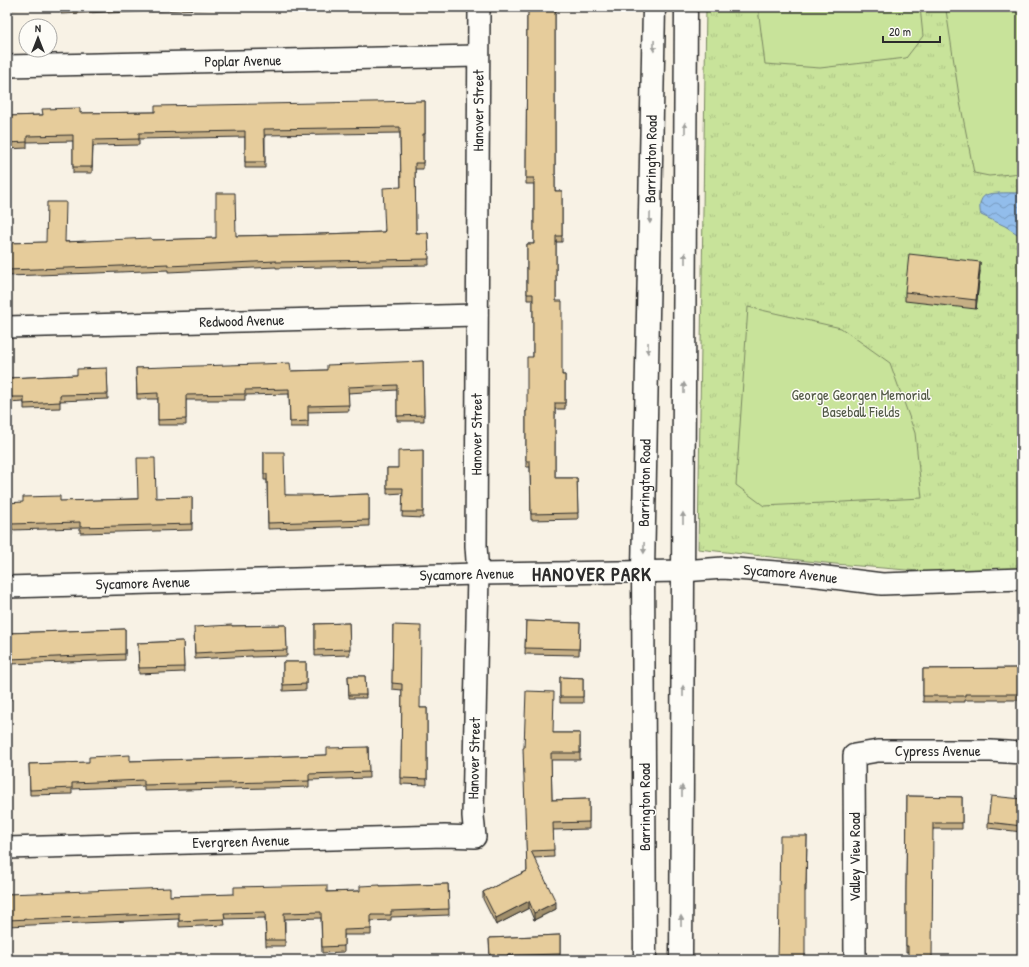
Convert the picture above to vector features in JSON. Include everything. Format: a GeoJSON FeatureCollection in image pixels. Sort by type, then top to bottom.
{"type":"FeatureCollection","features":[{"type":"Feature","properties":{"kind":"main road","name":"Barrington Road"},"geometry":{"type":"LineString","coordinates":[[645,960],[643,571],[654,7]]}},
{"type":"Feature","properties":{"kind":"main road"},"geometry":{"type":"LineString","coordinates":[[681,960],[686,7]]}},
{"type":"Feature","properties":{"kind":"street","name":"Hanover Street"},"geometry":{"type":"LineString","coordinates":[[475,837],[474,816],[478,574],[476,546],[476,315],[479,7]]}},
{"type":"Feature","properties":{"kind":"street","name":"Poplar Avenue"},"geometry":{"type":"LineString","coordinates":[[7,66],[478,56]]}},
{"type":"Feature","properties":{"kind":"street","name":"Redwood Avenue"},"geometry":{"type":"LineString","coordinates":[[7,327],[476,315]]}},
{"type":"Feature","properties":{"kind":"street","name":"Sycamore Avenue"},"geometry":{"type":"LineString","coordinates":[[7,587],[478,574],[683,571],[723,568],[802,574],[882,584],[1022,579]]}},
{"type":"Feature","properties":{"kind":"street","name":"Cypress Avenue"},"geometry":{"type":"LineString","coordinates":[[854,755],[878,751],[1022,753]]}},
{"type":"Feature","properties":{"kind":"street","name":"Valley View Road"},"geometry":{"type":"LineString","coordinates":[[854,755],[855,960]]}},
{"type":"Feature","properties":{"kind":"street","name":"Evergreen Avenue"},"geometry":{"type":"LineString","coordinates":[[7,848],[446,836],[475,837]]}},
{"type":"Feature","properties":{"kind":"green space","name":"George Georgen Memorial Baseball Fields"},"geometry":{"type":"Polygon","coordinates":[[[706,7],[1022,7],[1022,570],[942,573],[835,564],[698,549],[706,7]]]}},
{"type":"Feature","properties":{"kind":"green space"},"geometry":{"type":"Polygon","coordinates":[[[759,7],[920,7],[923,36],[906,58],[820,68],[765,64],[759,7]]]}},
{"type":"Feature","properties":{"kind":"green space"},"geometry":{"type":"Polygon","coordinates":[[[949,7],[1022,7],[1022,173],[989,176],[974,173],[960,102],[946,10],[949,7]]]}},
{"type":"Feature","properties":{"kind":"green space"},"geometry":{"type":"Polygon","coordinates":[[[748,307],[841,328],[890,363],[915,433],[922,498],[764,506],[736,485],[748,307]]]}},
{"type":"Feature","properties":{"kind":"water"},"geometry":{"type":"Polygon","coordinates":[[[998,193],[1022,193],[1022,237],[1005,226],[981,215],[980,207],[984,196],[998,193]]]}},
{"type":"Feature","properties":{"kind":"building"},"geometry":{"type":"Polygon","coordinates":[[[528,7],[556,7],[555,191],[562,191],[562,236],[556,236],[556,301],[562,301],[562,375],[565,375],[565,403],[555,403],[555,478],[577,478],[578,513],[531,514],[530,461],[526,461],[526,411],[527,357],[533,357],[533,294],[527,294],[527,244],[534,244],[534,178],[526,178],[528,7]]]}},
{"type":"Feature","properties":{"kind":"building"},"geometry":{"type":"Polygon","coordinates":[[[425,101],[423,163],[415,163],[416,233],[428,233],[429,259],[276,261],[168,266],[168,264],[7,270],[7,243],[46,242],[47,202],[66,202],[65,242],[151,238],[152,240],[216,238],[216,193],[235,193],[236,236],[385,232],[383,188],[401,187],[400,127],[264,129],[265,162],[245,162],[245,131],[139,133],[139,139],[93,140],[92,167],[73,167],[73,135],[27,136],[27,142],[7,143],[7,116],[43,115],[42,109],[80,108],[80,113],[155,112],[155,106],[425,101]]]}},
{"type":"Feature","properties":{"kind":"building"},"geometry":{"type":"Polygon","coordinates":[[[909,254],[980,262],[976,300],[905,292],[909,254]]]}},
{"type":"Feature","properties":{"kind":"building"},"geometry":{"type":"Polygon","coordinates":[[[423,361],[424,415],[397,416],[397,385],[348,387],[349,405],[308,406],[308,421],[290,422],[289,389],[245,390],[245,394],[186,395],[186,419],[158,420],[158,393],[137,394],[136,368],[290,363],[291,371],[327,370],[327,365],[423,361]]]}},
{"type":"Feature","properties":{"kind":"building"},"geometry":{"type":"Polygon","coordinates":[[[107,368],[108,394],[60,395],[60,402],[24,404],[24,397],[7,397],[7,378],[77,375],[77,369],[107,368]]]}},
{"type":"Feature","properties":{"kind":"building"},"geometry":{"type":"Polygon","coordinates":[[[423,450],[423,512],[402,512],[403,488],[387,488],[387,468],[398,468],[398,451],[423,450]]]}},
{"type":"Feature","properties":{"kind":"building"},"geometry":{"type":"Polygon","coordinates":[[[264,452],[284,452],[285,495],[312,496],[369,494],[369,520],[268,523],[267,474],[264,474],[264,452]]]}},
{"type":"Feature","properties":{"kind":"building"},"geometry":{"type":"Polygon","coordinates":[[[137,458],[155,458],[156,498],[192,497],[192,524],[80,527],[80,522],[11,524],[12,529],[7,529],[7,503],[23,502],[23,497],[60,496],[60,501],[138,499],[137,458]]]}},
{"type":"Feature","properties":{"kind":"building"},"geometry":{"type":"Polygon","coordinates":[[[526,621],[580,623],[579,649],[525,648],[526,621]]]}},
{"type":"Feature","properties":{"kind":"building"},"geometry":{"type":"Polygon","coordinates":[[[349,623],[350,649],[315,650],[315,624],[349,623]]]}},
{"type":"Feature","properties":{"kind":"building"},"geometry":{"type":"Polygon","coordinates":[[[286,625],[287,650],[195,653],[194,627],[286,625]]]}},
{"type":"Feature","properties":{"kind":"building"},"geometry":{"type":"Polygon","coordinates":[[[393,625],[421,626],[420,708],[427,708],[427,779],[401,778],[402,684],[392,683],[393,625]]]}},
{"type":"Feature","properties":{"kind":"building"},"geometry":{"type":"Polygon","coordinates":[[[125,629],[125,654],[10,659],[11,694],[7,694],[7,633],[125,629]]]}},
{"type":"Feature","properties":{"kind":"building"},"geometry":{"type":"Polygon","coordinates":[[[183,641],[184,667],[139,668],[138,643],[183,641]]]}},
{"type":"Feature","properties":{"kind":"building"},"geometry":{"type":"Polygon","coordinates":[[[283,662],[306,662],[306,684],[283,685],[283,662]]]}},
{"type":"Feature","properties":{"kind":"building"},"geometry":{"type":"Polygon","coordinates":[[[1022,668],[1022,694],[923,696],[923,669],[1022,668]]]}},
{"type":"Feature","properties":{"kind":"building"},"geometry":{"type":"Polygon","coordinates":[[[348,676],[365,676],[366,695],[349,695],[348,676]]]}},
{"type":"Feature","properties":{"kind":"building"},"geometry":{"type":"Polygon","coordinates":[[[560,677],[583,678],[583,697],[560,697],[560,677]]]}},
{"type":"Feature","properties":{"kind":"building"},"geometry":{"type":"Polygon","coordinates":[[[526,691],[554,692],[553,733],[580,733],[580,753],[551,753],[552,800],[589,799],[589,822],[553,823],[554,850],[531,851],[556,902],[534,913],[529,901],[496,918],[483,892],[527,871],[523,748],[526,691]]]}},
{"type":"Feature","properties":{"kind":"building"},"geometry":{"type":"Polygon","coordinates":[[[368,747],[369,772],[309,774],[309,781],[144,785],[144,780],[72,783],[72,788],[30,790],[29,764],[89,762],[89,757],[130,755],[130,761],[327,755],[327,748],[368,747]]]}},
{"type":"Feature","properties":{"kind":"building"},"geometry":{"type":"Polygon","coordinates":[[[907,796],[962,797],[962,823],[933,823],[932,960],[908,960],[908,946],[906,946],[907,796]]]}},
{"type":"Feature","properties":{"kind":"building"},"geometry":{"type":"Polygon","coordinates":[[[991,796],[1022,799],[1022,826],[988,822],[991,796]]]}},
{"type":"Feature","properties":{"kind":"building"},"geometry":{"type":"Polygon","coordinates":[[[780,836],[807,836],[805,885],[805,960],[778,960],[780,836]]]}},
{"type":"Feature","properties":{"kind":"building"},"geometry":{"type":"Polygon","coordinates":[[[448,884],[449,909],[391,911],[391,915],[371,915],[371,929],[344,930],[344,946],[322,947],[321,912],[284,913],[285,940],[266,940],[265,912],[224,913],[225,919],[179,921],[179,913],[7,920],[7,894],[170,888],[170,896],[234,894],[234,887],[327,885],[327,892],[360,891],[360,886],[448,884]]]}},
{"type":"Feature","properties":{"kind":"building"},"geometry":{"type":"Polygon","coordinates":[[[560,935],[560,954],[490,956],[489,938],[560,935]]]}},
{"type":"Feature","properties":{"kind":"district","name":"HANOVER PARK"},"geometry":{"type":"Point","coordinates":[592,574]}}]}
